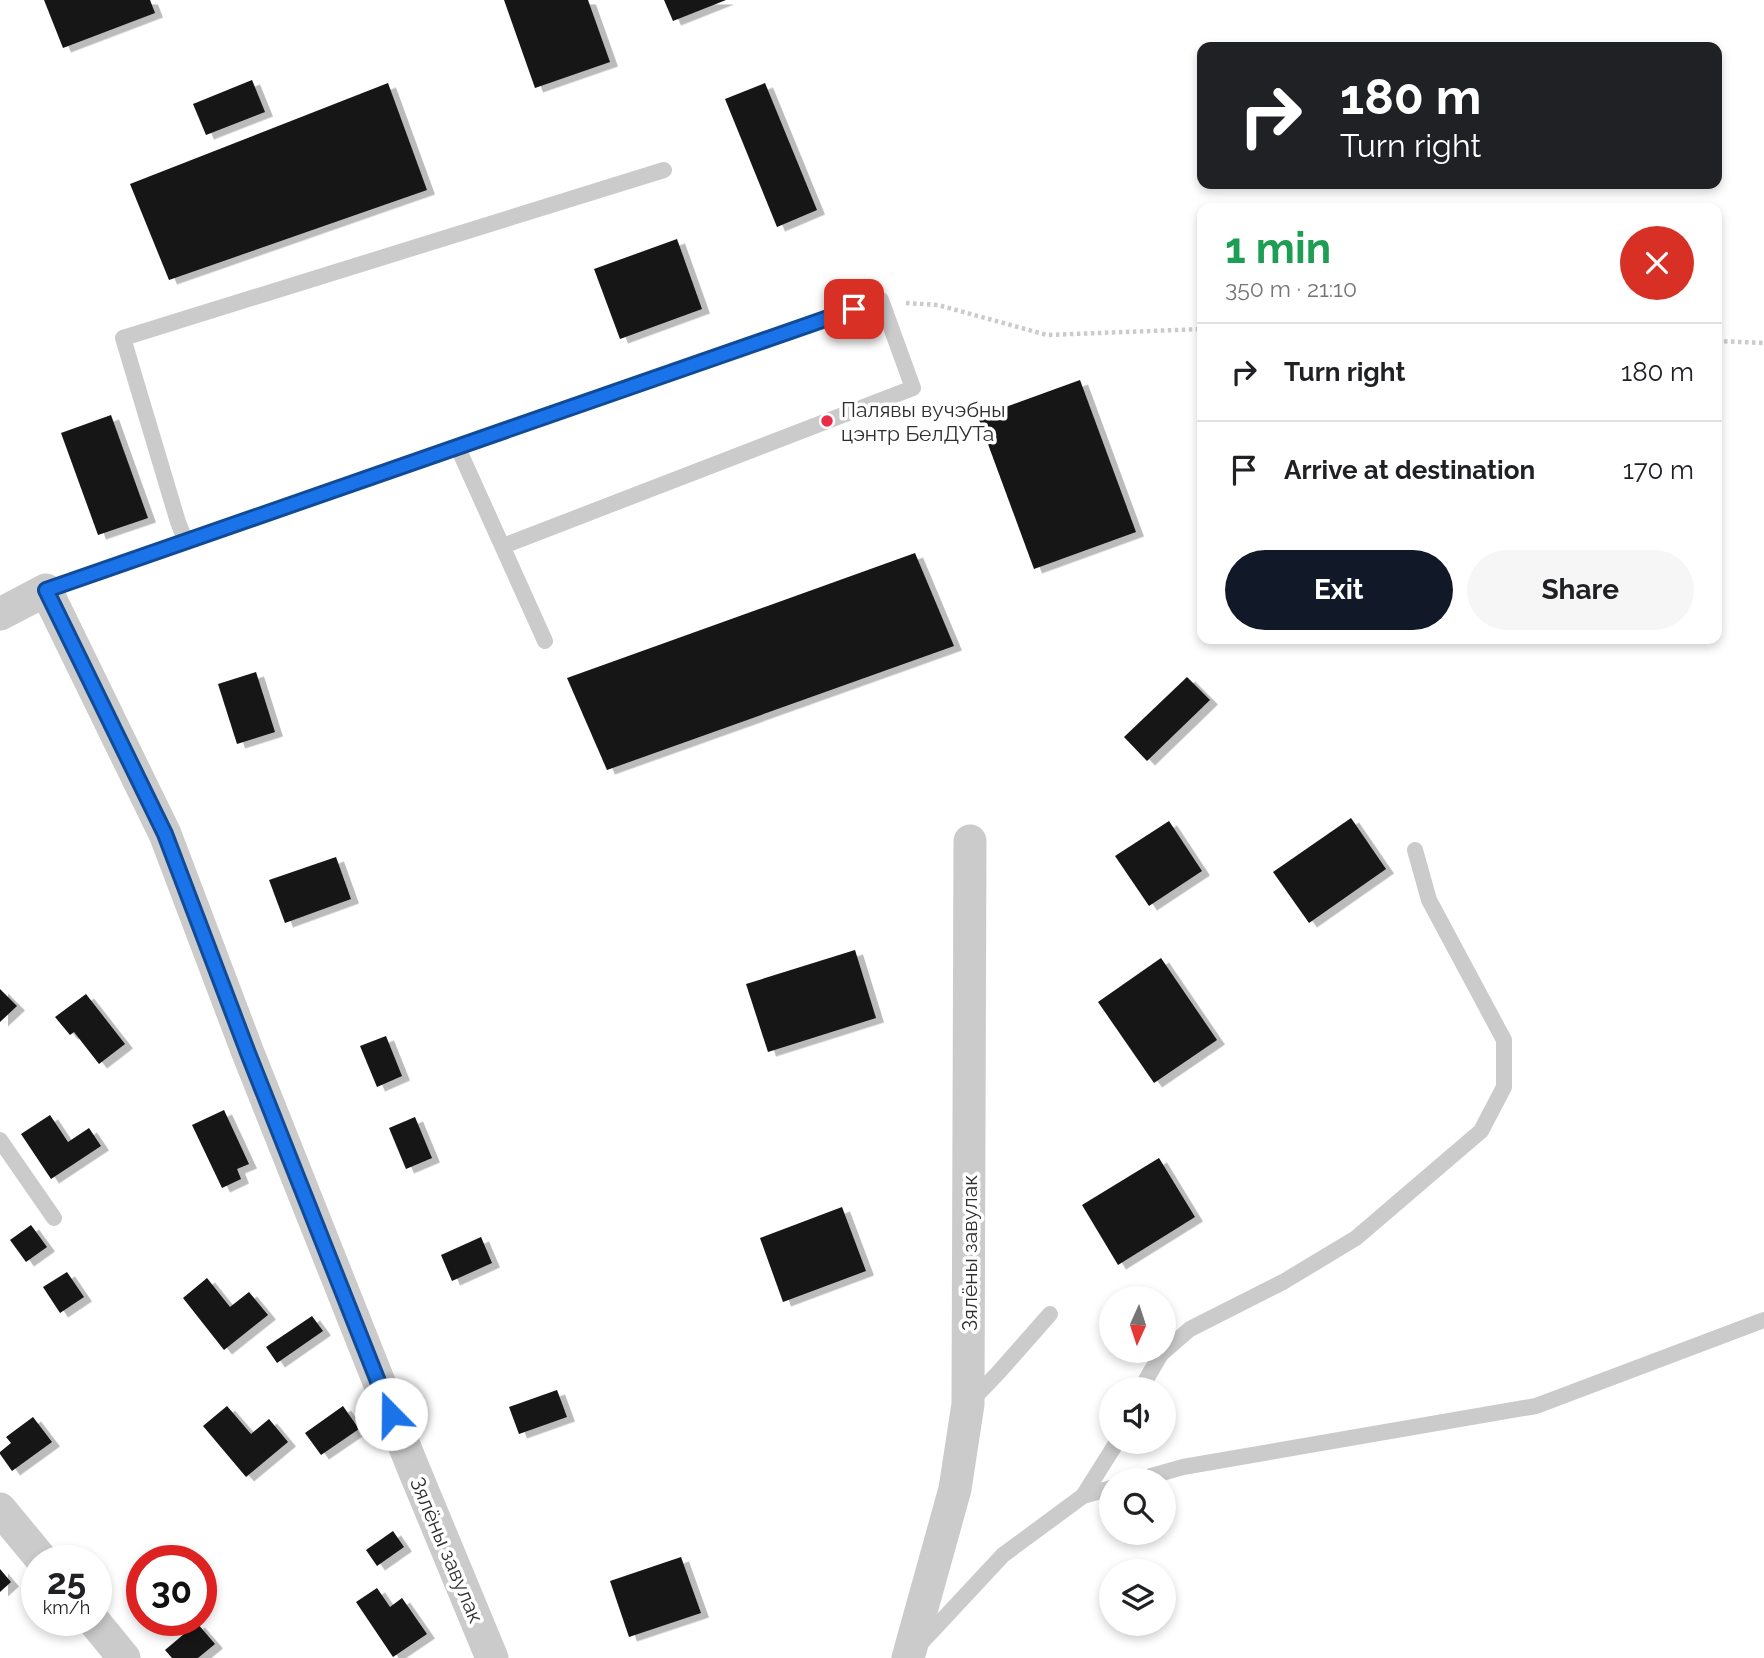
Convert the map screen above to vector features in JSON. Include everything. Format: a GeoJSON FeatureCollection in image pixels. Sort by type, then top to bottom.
{"type":"FeatureCollection","features":[{"type":"Feature","properties":{"kind":"street"},"geometry":{"type":"LineString","coordinates":[[0,614],[46,590]]}},
{"type":"Feature","properties":{"kind":"street","name":"Зялёны завулак"},"geometry":{"type":"LineString","coordinates":[[46,590],[165,834],[263,1092],[492,1658]]}},
{"type":"Feature","properties":{"kind":"street","name":"Зялёны завулак"},"geometry":{"type":"LineString","coordinates":[[908,1657],[954,1489],[968,1404],[970,841]]}},
{"type":"Feature","properties":{"kind":"street"},"geometry":{"type":"LineString","coordinates":[[0,1509],[30,1545]]}},
{"type":"Feature","properties":{"kind":"street"},"geometry":{"type":"LineString","coordinates":[[106,1636],[124,1658]]}},
{"type":"Feature","properties":{"kind":"lane"},"geometry":{"type":"LineString","coordinates":[[186,542],[123,338],[664,170]]}},
{"type":"Feature","properties":{"kind":"lane"},"geometry":{"type":"LineString","coordinates":[[46,590],[881,300],[913,388],[502,546]]}},
{"type":"Feature","properties":{"kind":"lane"},"geometry":{"type":"LineString","coordinates":[[458,448],[545,641]]}},
{"type":"Feature","properties":{"kind":"lane"},"geometry":{"type":"LineString","coordinates":[[1148,1377],[1161,1354],[1190,1329],[1283,1282],[1356,1238],[1481,1130],[1504,1087],[1504,1040],[1429,900],[1415,850]]}},
{"type":"Feature","properties":{"kind":"lane"},"geometry":{"type":"LineString","coordinates":[[0,1140],[54,1218]]}},
{"type":"Feature","properties":{"kind":"lane"},"geometry":{"type":"LineString","coordinates":[[968,1404],[1050,1314]]}},
{"type":"Feature","properties":{"kind":"lane"},"geometry":{"type":"LineString","coordinates":[[1176,1469],[1536,1406],[1764,1320]]}},
{"type":"Feature","properties":{"kind":"lane"},"geometry":{"type":"LineString","coordinates":[[1083,1496],[1109,1454]]}},
{"type":"Feature","properties":{"kind":"lane"},"geometry":{"type":"LineString","coordinates":[[908,1657],[1003,1555],[1083,1496],[1099,1491]]}},
{"type":"Feature","properties":{"kind":"path"},"geometry":{"type":"LineString","coordinates":[[881,300],[938,305],[1047,335],[1197,329]]}},
{"type":"Feature","properties":{"kind":"path"},"geometry":{"type":"LineString","coordinates":[[1722,341],[1764,343]]}},
{"type":"Feature","properties":{"kind":"building"},"geometry":{"type":"Polygon","coordinates":[[[44,0],[150,0],[155,13],[63,48],[44,0]]]}},
{"type":"Feature","properties":{"kind":"building"},"geometry":{"type":"Polygon","coordinates":[[[504,0],[588,0],[610,62],[535,88],[504,0]]]}},
{"type":"Feature","properties":{"kind":"building"},"geometry":{"type":"Polygon","coordinates":[[[664,0],[726,0],[673,21],[664,0]]]}},
{"type":"Feature","properties":{"kind":"building"},"geometry":{"type":"Polygon","coordinates":[[[252,80],[265,112],[206,135],[193,104],[252,80]]]}},
{"type":"Feature","properties":{"kind":"building"},"geometry":{"type":"Polygon","coordinates":[[[388,83],[427,190],[169,280],[130,184],[388,83]]]}},
{"type":"Feature","properties":{"kind":"building"},"geometry":{"type":"Polygon","coordinates":[[[765,83],[817,210],[777,227],[725,99],[765,83]]]}},
{"type":"Feature","properties":{"kind":"building"},"geometry":{"type":"Polygon","coordinates":[[[677,239],[702,309],[620,339],[594,269],[677,239]]]}},
{"type":"Feature","properties":{"kind":"building"},"geometry":{"type":"Polygon","coordinates":[[[1080,380],[1136,532],[1034,569],[978,417],[1080,380]]]}},
{"type":"Feature","properties":{"kind":"building"},"geometry":{"type":"Polygon","coordinates":[[[111,415],[148,518],[98,535],[61,433],[111,415]]]}},
{"type":"Feature","properties":{"kind":"building"},"geometry":{"type":"Polygon","coordinates":[[[915,553],[954,646],[607,770],[567,678],[915,553]]]}},
{"type":"Feature","properties":{"kind":"building"},"geometry":{"type":"Polygon","coordinates":[[[256,672],[275,732],[237,744],[218,684],[256,672]]]}},
{"type":"Feature","properties":{"kind":"building"},"geometry":{"type":"Polygon","coordinates":[[[1187,677],[1210,700],[1147,761],[1124,737],[1187,677]]]}},
{"type":"Feature","properties":{"kind":"building"},"geometry":{"type":"Polygon","coordinates":[[[1351,818],[1386,869],[1309,923],[1273,872],[1351,818]]]}},
{"type":"Feature","properties":{"kind":"building"},"geometry":{"type":"Polygon","coordinates":[[[1169,821],[1202,871],[1149,906],[1115,856],[1169,821]]]}},
{"type":"Feature","properties":{"kind":"building"},"geometry":{"type":"Polygon","coordinates":[[[336,857],[351,899],[285,923],[269,880],[336,857]]]}},
{"type":"Feature","properties":{"kind":"building"},"geometry":{"type":"Polygon","coordinates":[[[855,950],[876,1018],[768,1052],[746,984],[855,950]]]}},
{"type":"Feature","properties":{"kind":"building"},"geometry":{"type":"Polygon","coordinates":[[[1161,958],[1217,1040],[1154,1083],[1098,1002],[1161,958]]]}},
{"type":"Feature","properties":{"kind":"building"},"geometry":{"type":"Polygon","coordinates":[[[0,989],[17,1006],[0,1022],[0,989]]]}},
{"type":"Feature","properties":{"kind":"building"},"geometry":{"type":"Polygon","coordinates":[[[86,994],[125,1044],[99,1064],[74,1032],[70,1035],[55,1017],[86,994]]]}},
{"type":"Feature","properties":{"kind":"building"},"geometry":{"type":"Polygon","coordinates":[[[386,1036],[402,1076],[377,1087],[360,1046],[386,1036]]]}},
{"type":"Feature","properties":{"kind":"building"},"geometry":{"type":"Polygon","coordinates":[[[224,1110],[249,1164],[237,1169],[241,1179],[222,1188],[192,1125],[224,1110]]]}},
{"type":"Feature","properties":{"kind":"building"},"geometry":{"type":"Polygon","coordinates":[[[50,1115],[68,1142],[89,1128],[101,1146],[51,1179],[21,1134],[50,1115]]]}},
{"type":"Feature","properties":{"kind":"building"},"geometry":{"type":"Polygon","coordinates":[[[415,1117],[432,1158],[406,1169],[389,1128],[415,1117]]]}},
{"type":"Feature","properties":{"kind":"building"},"geometry":{"type":"Polygon","coordinates":[[[1159,1158],[1195,1217],[1118,1265],[1082,1205],[1159,1158]]]}},
{"type":"Feature","properties":{"kind":"building"},"geometry":{"type":"Polygon","coordinates":[[[842,1207],[866,1271],[783,1302],[760,1238],[842,1207]]]}},
{"type":"Feature","properties":{"kind":"building"},"geometry":{"type":"Polygon","coordinates":[[[31,1225],[47,1247],[26,1262],[10,1240],[31,1225]]]}},
{"type":"Feature","properties":{"kind":"building"},"geometry":{"type":"Polygon","coordinates":[[[481,1237],[492,1263],[452,1281],[441,1255],[481,1237]]]}},
{"type":"Feature","properties":{"kind":"building"},"geometry":{"type":"Polygon","coordinates":[[[67,1272],[84,1297],[60,1313],[43,1287],[67,1272]]]}},
{"type":"Feature","properties":{"kind":"building"},"geometry":{"type":"Polygon","coordinates":[[[207,1278],[230,1307],[249,1292],[268,1315],[224,1350],[183,1298],[207,1278]]]}},
{"type":"Feature","properties":{"kind":"building"},"geometry":{"type":"Polygon","coordinates":[[[312,1316],[323,1331],[277,1363],[266,1347],[312,1316]]]}},
{"type":"Feature","properties":{"kind":"building"},"geometry":{"type":"Polygon","coordinates":[[[557,1390],[567,1417],[519,1434],[509,1407],[557,1390]]]}},
{"type":"Feature","properties":{"kind":"building"},"geometry":{"type":"Polygon","coordinates":[[[227,1406],[251,1434],[269,1419],[288,1442],[246,1477],[203,1426],[227,1406]]]}},
{"type":"Feature","properties":{"kind":"building"},"geometry":{"type":"Polygon","coordinates":[[[343,1406],[359,1429],[321,1455],[305,1433],[343,1406]]]}},
{"type":"Feature","properties":{"kind":"building"},"geometry":{"type":"Polygon","coordinates":[[[33,1417],[52,1442],[12,1471],[0,1452],[11,1443],[6,1437],[33,1417]]]}},
{"type":"Feature","properties":{"kind":"building"},"geometry":{"type":"Polygon","coordinates":[[[393,1531],[404,1547],[377,1566],[366,1550],[393,1531]]]}},
{"type":"Feature","properties":{"kind":"building"},"geometry":{"type":"Polygon","coordinates":[[[681,1557],[701,1613],[629,1637],[610,1581],[681,1557]]]}},
{"type":"Feature","properties":{"kind":"building"},"geometry":{"type":"Polygon","coordinates":[[[0,1569],[11,1582],[0,1592],[0,1569]]]}},
{"type":"Feature","properties":{"kind":"building"},"geometry":{"type":"Polygon","coordinates":[[[377,1588],[390,1607],[402,1598],[427,1634],[393,1657],[356,1602],[377,1588]]]}},
{"type":"Feature","properties":{"kind":"building"},"geometry":{"type":"Polygon","coordinates":[[[182,1636],[208,1636],[215,1644],[198,1658],[172,1658],[165,1650],[182,1636]]]}},
{"type":"Feature","properties":{"kind":"place","name":"Палявы вучэбны цэнтр БелДУТа"},"geometry":{"type":"Point","coordinates":[827,421]}},
{"type":"Feature","properties":{"kind":"route"},"geometry":{"type":"LineString","coordinates":[[391,1414],[248,1053],[165,834],[46,590],[854,309]]}}]}
